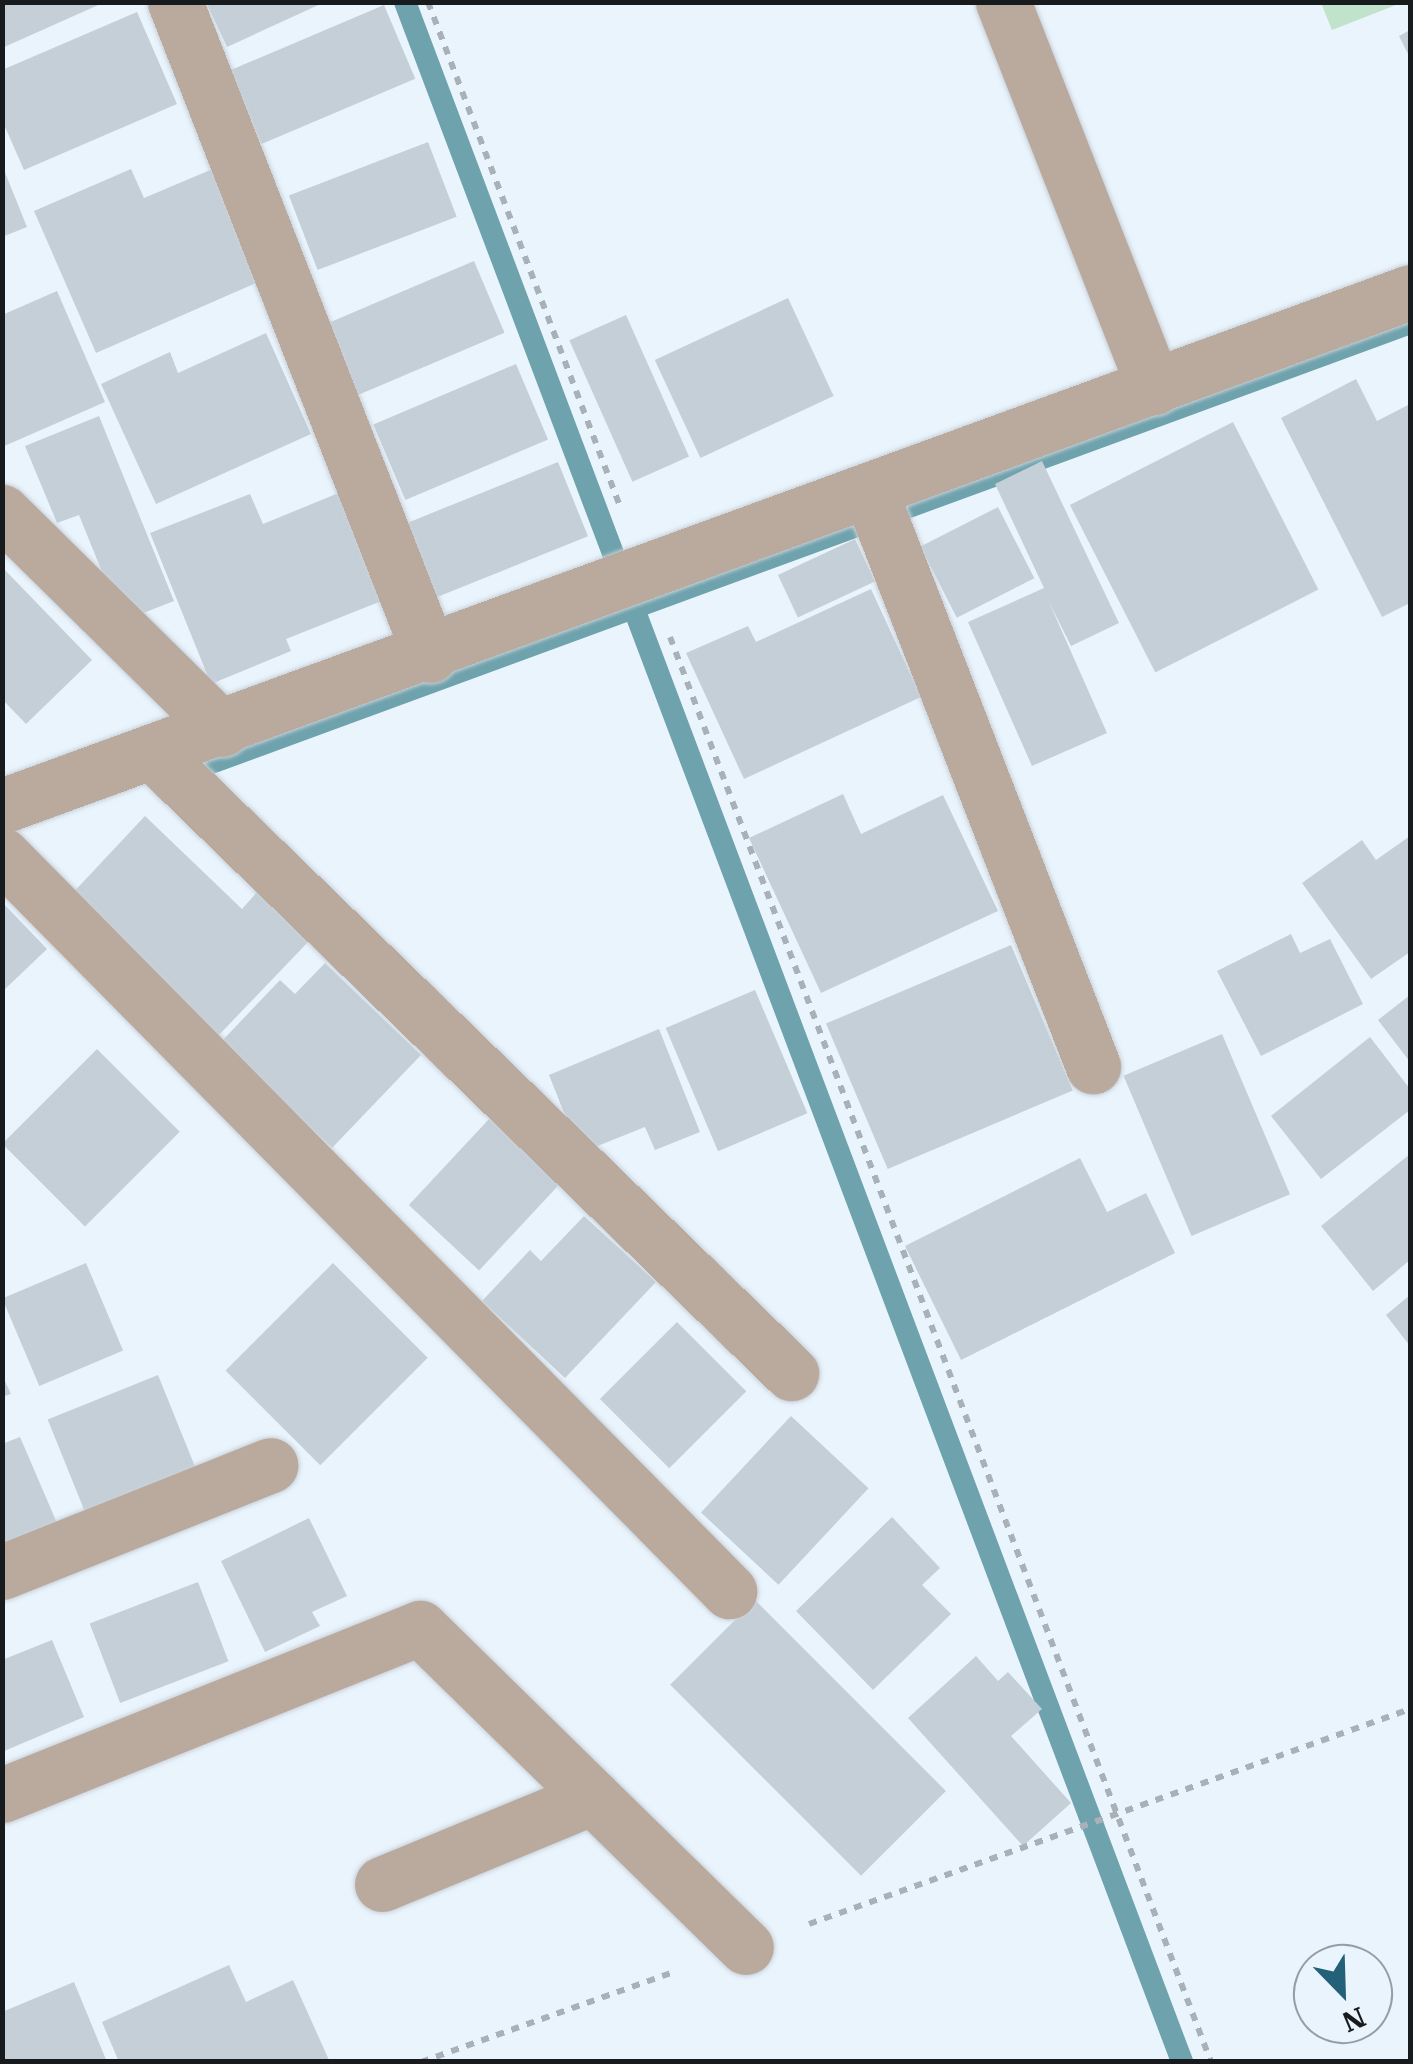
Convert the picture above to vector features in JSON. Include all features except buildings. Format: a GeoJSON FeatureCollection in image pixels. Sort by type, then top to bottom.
{"type":"FeatureCollection","features":[{"type":"Feature","properties":{"kind":"street"},"geometry":{"type":"LineString","coordinates":[[175,2],[430,654]]}},
{"type":"Feature","properties":{"kind":"street"},"geometry":{"type":"LineString","coordinates":[[1003,2],[1154,388]]}},
{"type":"Feature","properties":{"kind":"street"},"geometry":{"type":"LineString","coordinates":[[2,806],[631,582],[879,514],[1154,388],[1410,292]]}},
{"type":"Feature","properties":{"kind":"street"},"geometry":{"type":"LineString","coordinates":[[2,512],[222,728]]}},
{"type":"Feature","properties":{"kind":"street"},"geometry":{"type":"LineString","coordinates":[[879,514],[1092,1066]]}},
{"type":"Feature","properties":{"kind":"street"},"geometry":{"type":"LineString","coordinates":[[154,753],[791,1373]]}},
{"type":"Feature","properties":{"kind":"street"},"geometry":{"type":"LineString","coordinates":[[2,855],[730,1591]]}},
{"type":"Feature","properties":{"kind":"street"},"geometry":{"type":"LineString","coordinates":[[2,1572],[271,1465]]}},
{"type":"Feature","properties":{"kind":"street"},"geometry":{"type":"LineString","coordinates":[[2,1795],[420,1628],[746,1947]]}},
{"type":"Feature","properties":{"kind":"street"},"geometry":{"type":"LineString","coordinates":[[382,1884],[593,1798]]}},
{"type":"Feature","properties":{"kind":"path"},"geometry":{"type":"LineString","coordinates":[[428,2],[631,582]]}},
{"type":"Feature","properties":{"kind":"path"},"geometry":{"type":"LineString","coordinates":[[667,630],[1211,2062]]}},
{"type":"Feature","properties":{"kind":"path"},"geometry":{"type":"LineString","coordinates":[[421,2062],[1410,1709]]}},
{"type":"Feature","properties":{"kind":"green space"},"geometry":{"type":"Polygon","coordinates":[[[1321,3],[1401,3],[1332,30],[1321,3]]]}},
{"type":"Feature","properties":{"kind":"waterway"},"geometry":{"type":"LineString","coordinates":[[405,2],[1182,2062]]}},
{"type":"Feature","properties":{"kind":"waterway"},"geometry":{"type":"LineString","coordinates":[[203,766],[1410,323]]}}]}
